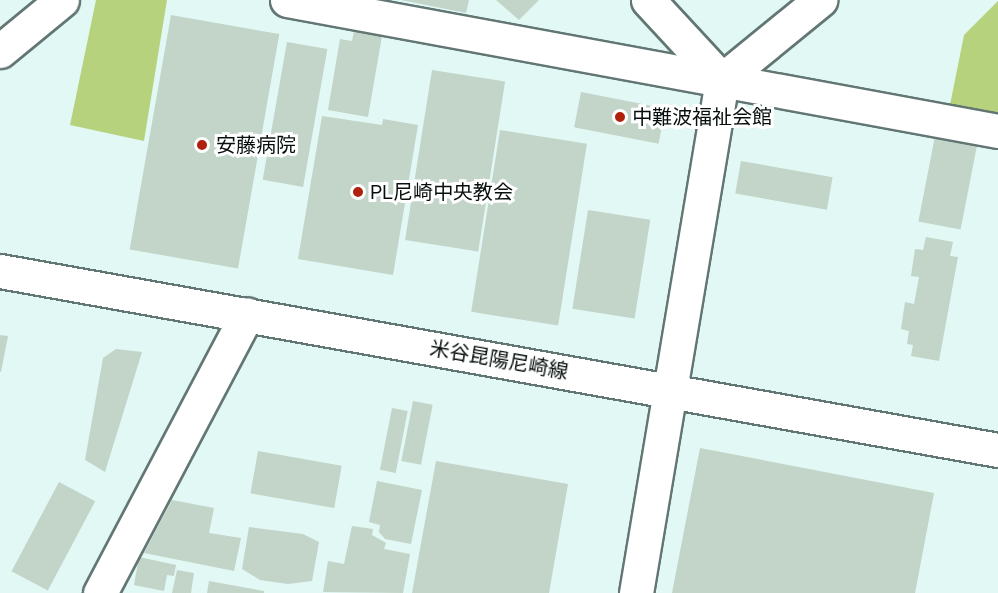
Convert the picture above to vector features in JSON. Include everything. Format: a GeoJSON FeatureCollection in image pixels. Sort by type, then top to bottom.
{"type":"FeatureCollection","features":[{"type":"Feature","properties":{"kind":"street"},"geometry":{"type":"LineString","coordinates":[[0,51],[62,0]]}},
{"type":"Feature","properties":{"kind":"street"},"geometry":{"type":"LineString","coordinates":[[287,0],[998,131]]}},
{"type":"Feature","properties":{"kind":"street"},"geometry":{"type":"LineString","coordinates":[[648,0],[722,80]]}},
{"type":"Feature","properties":{"kind":"street"},"geometry":{"type":"LineString","coordinates":[[636,593],[668,390],[722,80],[820,0]]}},
{"type":"Feature","properties":{"kind":"street","name":"米谷昆陽尼崎線"},"geometry":{"type":"LineString","coordinates":[[0,271],[998,450]]}},
{"type":"Feature","properties":{"kind":"street"},"geometry":{"type":"LineString","coordinates":[[100,593],[247,314]]}},
{"type":"Feature","properties":{"kind":"green space"},"geometry":{"type":"Polygon","coordinates":[[[96,0],[167,0],[144,141],[70,125],[96,0]]]}},
{"type":"Feature","properties":{"kind":"green space"},"geometry":{"type":"Polygon","coordinates":[[[998,1],[998,114],[950,105],[964,35],[998,1]]]}},
{"type":"Feature","properties":{"kind":"building"},"geometry":{"type":"Polygon","coordinates":[[[401,0],[469,0],[466,13],[401,0]]]}},
{"type":"Feature","properties":{"kind":"building"},"geometry":{"type":"Polygon","coordinates":[[[496,0],[539,0],[519,20],[496,0]]]}},
{"type":"Feature","properties":{"kind":"building"},"geometry":{"type":"Polygon","coordinates":[[[171,15],[279,34],[238,268],[130,249],[171,15]]]}},
{"type":"Feature","properties":{"kind":"building"},"geometry":{"type":"Polygon","coordinates":[[[354,31],[382,36],[368,117],[328,110],[340,39],[352,41],[354,31]]]}},
{"type":"Feature","properties":{"kind":"building"},"geometry":{"type":"Polygon","coordinates":[[[287,42],[327,49],[303,187],[263,180],[287,42]]]}},
{"type":"Feature","properties":{"kind":"building"},"geometry":{"type":"Polygon","coordinates":[[[432,70],[505,82],[478,251],[405,240],[432,70]]]}},
{"type":"Feature","properties":{"kind":"building","name":"中難波福祉会館"},"geometry":{"type":"Polygon","coordinates":[[[581,92],[665,108],[659,144],[574,127],[581,92]]]}},
{"type":"Feature","properties":{"kind":"building","name":"PL尼崎中央教会"},"geometry":{"type":"Polygon","coordinates":[[[322,116],[382,125],[383,119],[418,125],[393,275],[298,259],[322,116]]]}},
{"type":"Feature","properties":{"kind":"building"},"geometry":{"type":"Polygon","coordinates":[[[500,130],[587,144],[558,326],[471,312],[500,130]]]}},
{"type":"Feature","properties":{"kind":"building"},"geometry":{"type":"Polygon","coordinates":[[[935,136],[977,144],[961,230],[918,221],[935,136]]]}},
{"type":"Feature","properties":{"kind":"building"},"geometry":{"type":"Polygon","coordinates":[[[741,161],[833,177],[827,210],[735,193],[741,161]]]}},
{"type":"Feature","properties":{"kind":"building"},"geometry":{"type":"Polygon","coordinates":[[[588,210],[650,220],[635,319],[572,309],[588,210]]]}},
{"type":"Feature","properties":{"kind":"building"},"geometry":{"type":"Polygon","coordinates":[[[926,237],[953,242],[950,256],[958,257],[939,361],[911,356],[913,345],[907,344],[909,331],[901,329],[905,302],[914,304],[919,277],[911,276],[915,249],[923,250],[926,237]]]}},
{"type":"Feature","properties":{"kind":"building"},"geometry":{"type":"Polygon","coordinates":[[[0,335],[8,336],[1,372],[0,372],[0,335]]]}},
{"type":"Feature","properties":{"kind":"building"},"geometry":{"type":"Polygon","coordinates":[[[116,349],[142,352],[105,472],[85,460],[103,358],[116,349]]]}},
{"type":"Feature","properties":{"kind":"building"},"geometry":{"type":"Polygon","coordinates":[[[413,401],[433,405],[421,465],[401,461],[413,401]]]}},
{"type":"Feature","properties":{"kind":"building"},"geometry":{"type":"Polygon","coordinates":[[[392,408],[408,411],[396,473],[380,470],[392,408]]]}},
{"type":"Feature","properties":{"kind":"building"},"geometry":{"type":"Polygon","coordinates":[[[700,448],[934,493],[915,593],[672,593],[700,448]]]}},
{"type":"Feature","properties":{"kind":"building"},"geometry":{"type":"Polygon","coordinates":[[[258,451],[342,466],[334,508],[251,493],[258,451]]]}},
{"type":"Feature","properties":{"kind":"building"},"geometry":{"type":"Polygon","coordinates":[[[436,461],[568,484],[549,593],[412,593],[436,461]]]}},
{"type":"Feature","properties":{"kind":"building"},"geometry":{"type":"Polygon","coordinates":[[[377,481],[422,490],[411,544],[385,539],[379,532],[380,525],[369,522],[377,481]]]}},
{"type":"Feature","properties":{"kind":"building"},"geometry":{"type":"Polygon","coordinates":[[[59,482],[95,501],[48,590],[12,571],[59,482]]]}},
{"type":"Feature","properties":{"kind":"building"},"geometry":{"type":"Polygon","coordinates":[[[172,500],[214,508],[209,533],[241,538],[234,571],[144,553],[172,500]]]}},
{"type":"Feature","properties":{"kind":"building"},"geometry":{"type":"Polygon","coordinates":[[[352,526],[373,529],[372,535],[386,543],[384,549],[410,554],[403,593],[323,592],[328,561],[344,564],[352,526]]]}},
{"type":"Feature","properties":{"kind":"building"},"geometry":{"type":"Polygon","coordinates":[[[249,527],[303,534],[319,542],[312,581],[288,584],[260,580],[242,569],[249,527]]]}},
{"type":"Feature","properties":{"kind":"building"},"geometry":{"type":"Polygon","coordinates":[[[139,557],[176,565],[174,576],[167,575],[164,591],[134,585],[139,557]]]}},
{"type":"Feature","properties":{"kind":"building"},"geometry":{"type":"Polygon","coordinates":[[[177,570],[194,573],[191,593],[172,593],[177,570]]]}},
{"type":"Feature","properties":{"kind":"building"},"geometry":{"type":"Polygon","coordinates":[[[209,581],[264,591],[264,593],[207,593],[209,581]]]}},
{"type":"Feature","properties":{"kind":"place","name":"中難波福祉会館"},"geometry":{"type":"Point","coordinates":[620,117]}},
{"type":"Feature","properties":{"kind":"place","name":"安藤病院"},"geometry":{"type":"Point","coordinates":[202,145]}},
{"type":"Feature","properties":{"kind":"place","name":"PL尼崎中央教会"},"geometry":{"type":"Point","coordinates":[358,192]}}]}
